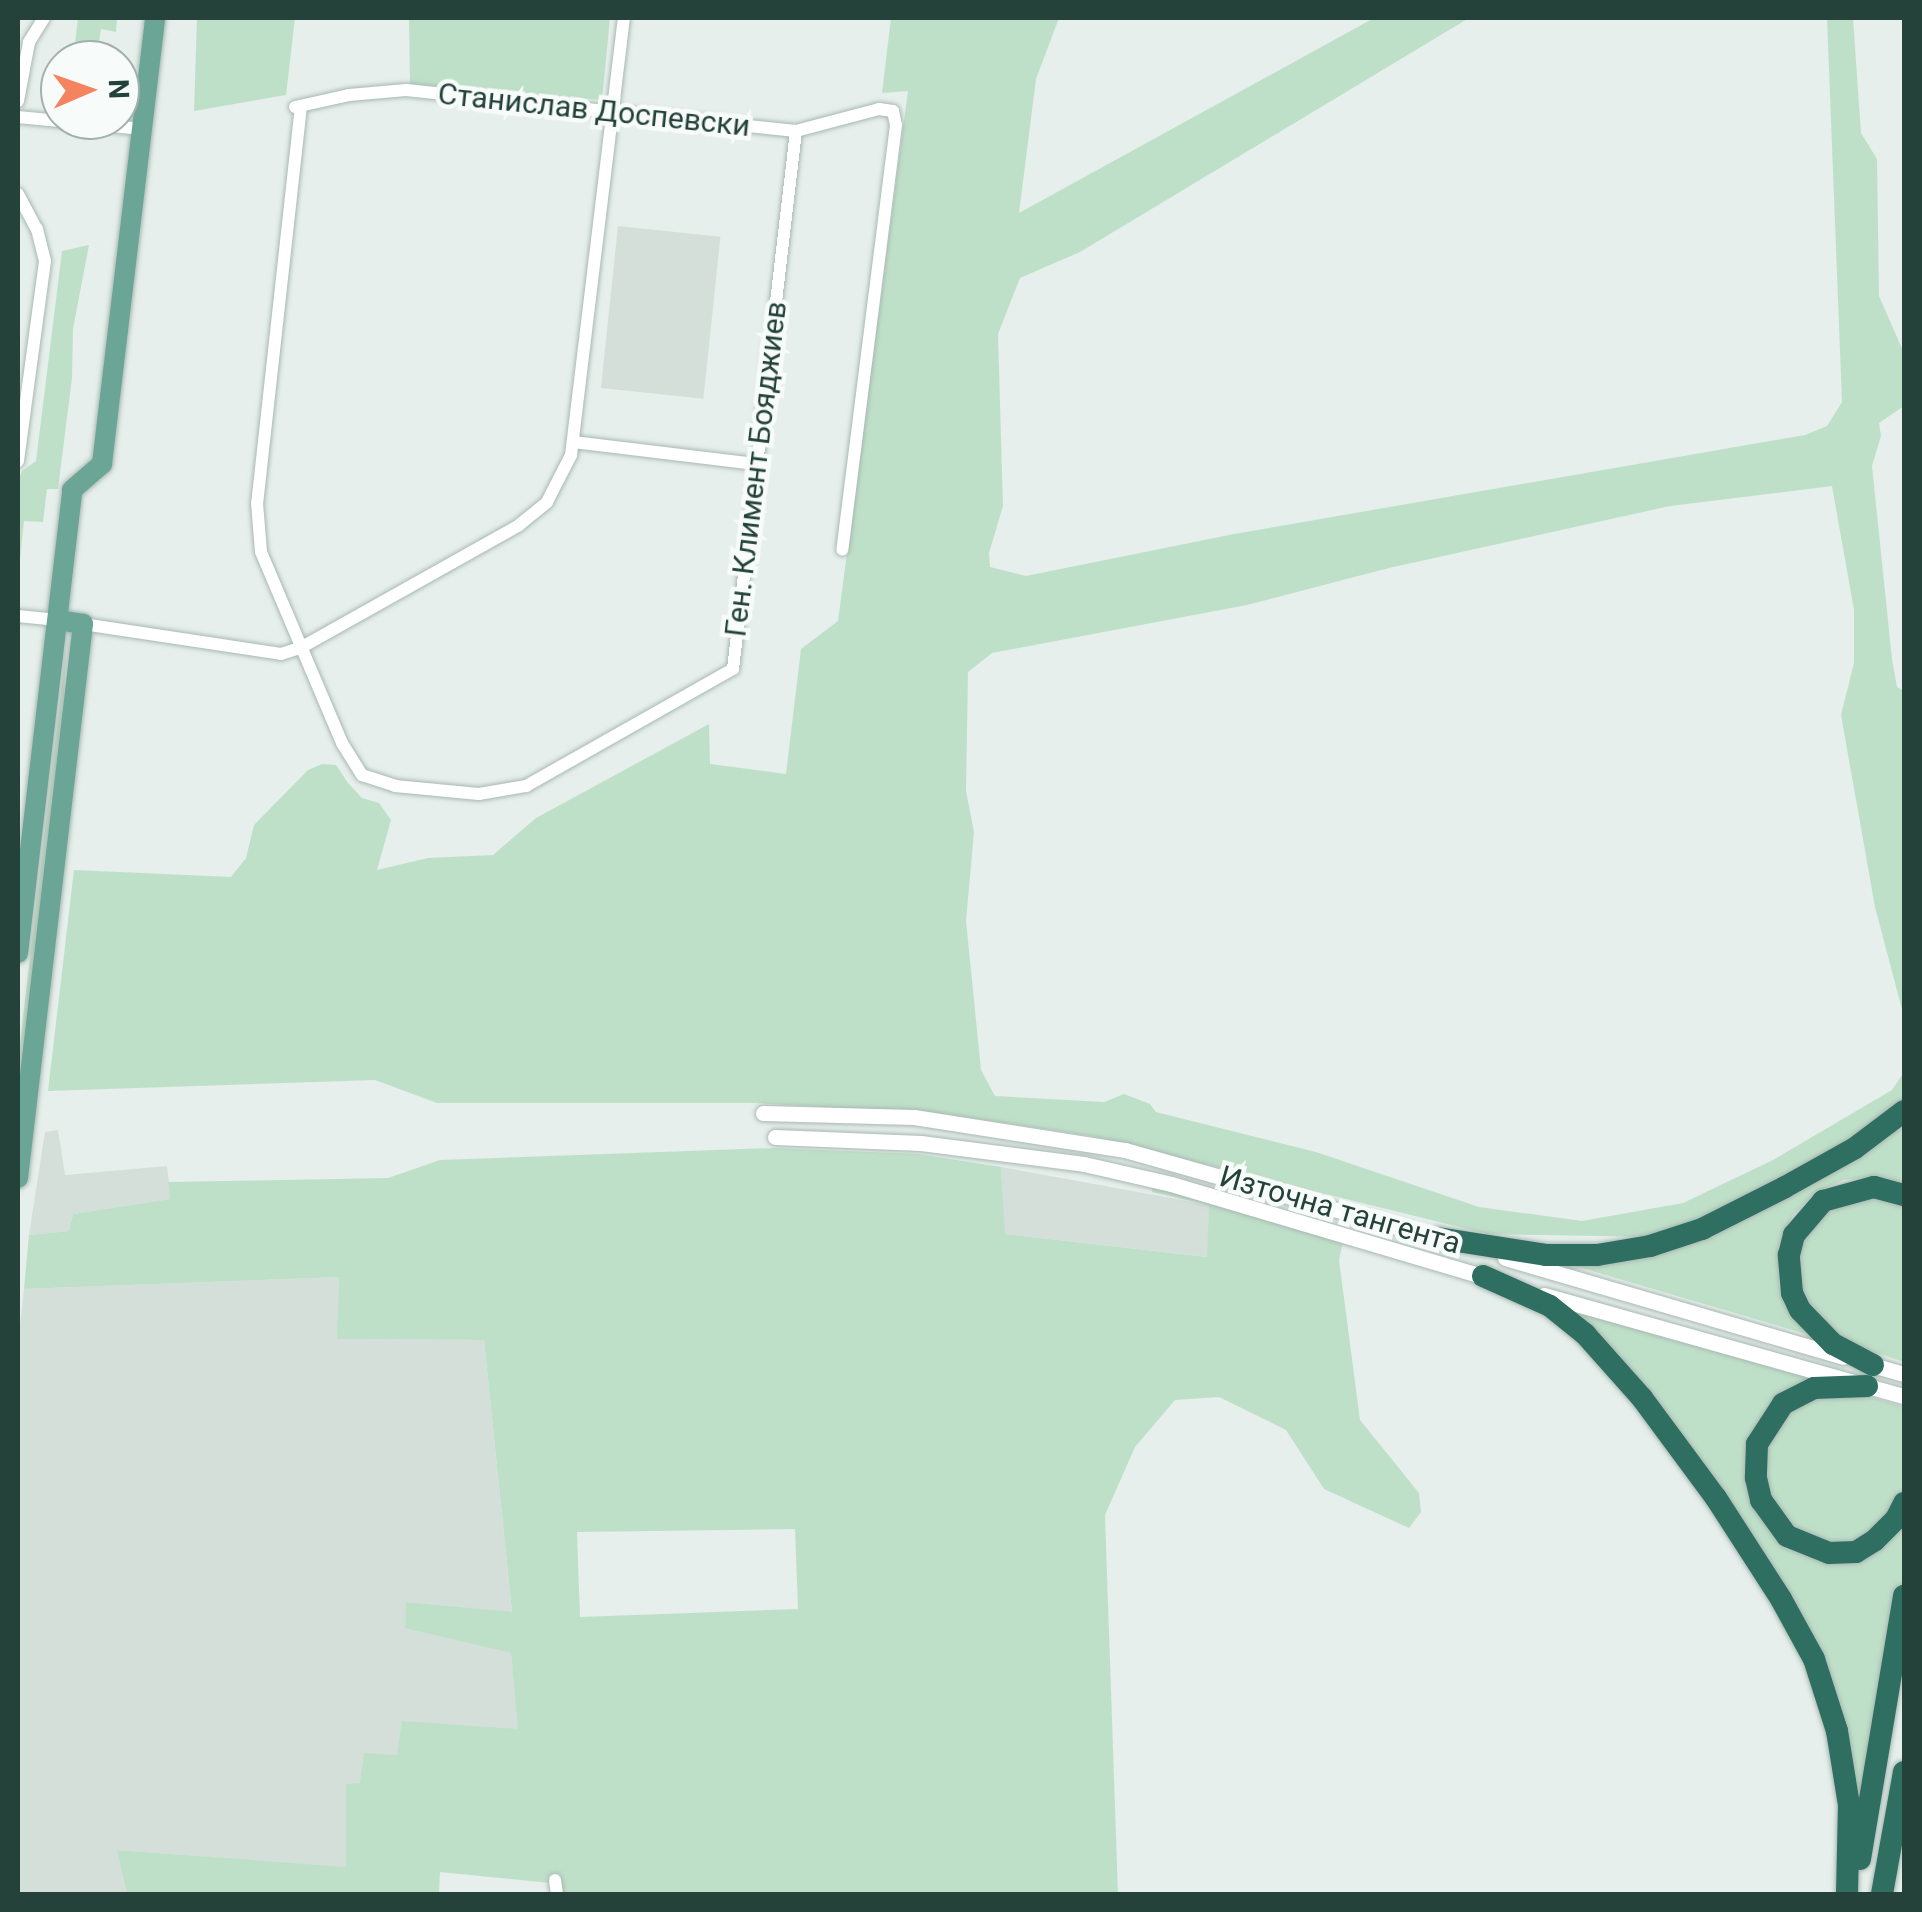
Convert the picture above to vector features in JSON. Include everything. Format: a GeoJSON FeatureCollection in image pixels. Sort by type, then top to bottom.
{"type":"FeatureCollection","features":[{"type":"Feature","properties":{"kind":"highway"},"geometry":{"type":"LineString","coordinates":[[1438,1238],[1546,1255],[1598,1255],[1650,1246],[1702,1229],[1785,1186],[1854,1148],[1904,1112]]}},
{"type":"Feature","properties":{"kind":"highway"},"geometry":{"type":"LineString","coordinates":[[1870,1376],[1800,1310],[1792,1292],[1789,1254],[1794,1234],[1823,1200],[1874,1187],[1904,1195]]}},
{"type":"Feature","properties":{"kind":"highway"},"geometry":{"type":"LineString","coordinates":[[1483,1276],[1550,1306],[1585,1334],[1642,1398],[1716,1498],[1781,1600],[1814,1660],[1837,1731],[1849,1805],[1850,1894]]}},
{"type":"Feature","properties":{"kind":"highway"},"geometry":{"type":"LineString","coordinates":[[1870,1376],[1814,1388],[1783,1404],[1757,1444],[1756,1478],[1761,1500],[1787,1536],[1829,1553],[1856,1552],[1875,1540],[1896,1520],[1904,1503]]}},
{"type":"Feature","properties":{"kind":"highway"},"geometry":{"type":"LineString","coordinates":[[1850,1894],[1904,1596]]}},
{"type":"Feature","properties":{"kind":"highway"},"geometry":{"type":"LineString","coordinates":[[1882,1894],[1904,1772]]}},
{"type":"Feature","properties":{"kind":"highway"},"geometry":{"type":"LineString","coordinates":[[1893,1894],[1904,1860]]}},
{"type":"Feature","properties":{"kind":"main road"},"geometry":{"type":"LineString","coordinates":[[18,953],[72,490],[102,464],[154,18]]}},
{"type":"Feature","properties":{"kind":"main road"},"geometry":{"type":"LineString","coordinates":[[18,1178],[83,624],[58,620]]}},
{"type":"Feature","properties":{"kind":"street"},"geometry":{"type":"LineString","coordinates":[[18,101],[28,42],[44,18]]}},
{"type":"Feature","properties":{"kind":"street"},"geometry":{"type":"LineString","coordinates":[[83,624],[269,656],[302,647],[534,514],[558,488],[573,442],[624,18]]}},
{"type":"Feature","properties":{"kind":"street","name":"Станислав Доспевски"},"geometry":{"type":"LineString","coordinates":[[297,107],[406,90],[796,132],[879,109],[893,111],[896,125],[842,550]]}},
{"type":"Feature","properties":{"kind":"street","name":"Ген. Климент Бояджиев"},"geometry":{"type":"LineString","coordinates":[[297,107],[257,503],[261,552],[352,765],[369,780],[479,794],[526,786],[732,669],[796,132]]}},
{"type":"Feature","properties":{"kind":"street"},"geometry":{"type":"LineString","coordinates":[[18,117],[142,129]]}},
{"type":"Feature","properties":{"kind":"street"},"geometry":{"type":"LineString","coordinates":[[18,194],[36,229],[46,261],[18,461]]}},
{"type":"Feature","properties":{"kind":"street"},"geometry":{"type":"LineString","coordinates":[[18,357],[33,359]]}},
{"type":"Feature","properties":{"kind":"street"},"geometry":{"type":"LineString","coordinates":[[573,442],[756,464]]}},
{"type":"Feature","properties":{"kind":"street"},"geometry":{"type":"LineString","coordinates":[[18,616],[58,620]]}},
{"type":"Feature","properties":{"kind":"street","name":"Източна тангента"},"geometry":{"type":"LineString","coordinates":[[764,1113],[914,1117],[1125,1150],[1438,1238],[1870,1376],[1904,1396]]}},
{"type":"Feature","properties":{"kind":"street","name":"Източна тангента"},"geometry":{"type":"LineString","coordinates":[[774,1137],[921,1143],[1084,1164],[1171,1184],[1483,1276],[1870,1376],[1904,1374]]}},
{"type":"Feature","properties":{"kind":"shaded area"},"geometry":{"type":"Polygon","coordinates":[[[618,226],[720,237],[703,399],[601,388],[618,226]]]}},
{"type":"Feature","properties":{"kind":"shaded area"},"geometry":{"type":"Polygon","coordinates":[[[58,1130],[65,1175],[167,1166],[171,1199],[73,1214],[69,1231],[29,1235],[45,1132],[58,1130]]]}},
{"type":"Feature","properties":{"kind":"shaded area"},"geometry":{"type":"Polygon","coordinates":[[[1001,1167],[1209,1205],[1208,1257],[1004,1234],[1001,1167]]]}},
{"type":"Feature","properties":{"kind":"shaded area"},"geometry":{"type":"Polygon","coordinates":[[[339,1277],[338,1339],[484,1340],[512,1613],[407,1602],[405,1627],[511,1652],[519,1729],[398,1755],[360,1783],[347,1868],[118,1850],[127,1894],[18,1894],[18,1343],[24,1289],[339,1277]]]}},
{"type":"Feature","properties":{"kind":"green space"},"geometry":{"type":"Polygon","coordinates":[[[78,18],[117,18],[116,32],[101,29],[99,40],[75,40],[78,18]]]}},
{"type":"Feature","properties":{"kind":"green space"},"geometry":{"type":"Polygon","coordinates":[[[197,18],[295,18],[286,95],[194,111],[197,18]]]}},
{"type":"Feature","properties":{"kind":"green space"},"geometry":{"type":"Polygon","coordinates":[[[409,18],[610,18],[602,100],[410,84],[409,18]]]}},
{"type":"Feature","properties":{"kind":"green space"},"geometry":{"type":"Polygon","coordinates":[[[891,18],[1059,18],[1036,79],[1019,213],[1374,18],[1469,18],[1080,252],[1020,278],[998,334],[1003,506],[989,553],[990,567],[1026,576],[1234,534],[1805,435],[1827,426],[1842,402],[1827,18],[1853,18],[1861,133],[1877,159],[1879,296],[1904,353],[1904,406],[1879,423],[1881,436],[1872,466],[1892,659],[1897,687],[1904,691],[1904,1017],[1875,907],[1841,715],[1854,663],[1854,610],[1832,486],[1670,506],[1389,568],[1247,605],[992,653],[968,672],[966,791],[974,832],[966,921],[981,1070],[995,1096],[1104,1102],[1124,1094],[1150,1104],[1156,1112],[1316,1152],[1479,1207],[1582,1221],[1683,1203],[1773,1160],[1892,1090],[1904,1072],[1904,1105],[1851,1144],[1728,1211],[1657,1237],[1488,1234],[1091,1136],[944,1114],[755,1103],[437,1103],[375,1080],[48,1091],[74,870],[231,877],[246,858],[254,825],[308,770],[322,764],[336,765],[362,798],[379,803],[391,820],[377,870],[428,858],[493,855],[536,818],[709,724],[710,764],[786,774],[801,649],[838,621],[908,91],[882,93],[891,18]]]}},
{"type":"Feature","properties":{"kind":"green space"},"geometry":{"type":"Polygon","coordinates":[[[89,245],[73,329],[72,378],[58,489],[47,489],[43,522],[24,521],[18,579],[18,481],[22,471],[36,461],[62,251],[89,245]]]}},
{"type":"Feature","properties":{"kind":"green space"},"geometry":{"type":"Polygon","coordinates":[[[66,650],[61,754],[18,1125],[18,1060],[66,650]]]}},
{"type":"Feature","properties":{"kind":"green space"},"geometry":{"type":"Polygon","coordinates":[[[1904,1125],[1904,1184],[1873,1177],[1844,1180],[1816,1192],[1793,1215],[1782,1236],[1779,1286],[1785,1305],[1806,1334],[1558,1261],[1612,1259],[1904,1125]]]}},
{"type":"Feature","properties":{"kind":"green space"},"geometry":{"type":"Polygon","coordinates":[[[774,1148],[918,1154],[1001,1167],[1005,1234],[1207,1257],[1209,1205],[1152,1192],[1152,1184],[1343,1242],[1339,1260],[1360,1420],[1419,1493],[1421,1512],[1409,1528],[1324,1489],[1286,1430],[1219,1397],[1175,1400],[1135,1447],[1105,1515],[1118,1894],[561,1894],[551,1883],[440,1872],[439,1894],[127,1894],[117,1850],[346,1867],[346,1784],[360,1783],[364,1753],[397,1755],[402,1721],[518,1729],[511,1653],[405,1628],[406,1602],[512,1612],[484,1340],[337,1339],[339,1277],[24,1289],[29,1235],[69,1231],[73,1214],[170,1199],[168,1182],[388,1178],[440,1160],[774,1148]],[[795,1529],[577,1532],[580,1617],[798,1609],[795,1529]]]}},
{"type":"Feature","properties":{"kind":"green space"},"geometry":{"type":"Polygon","coordinates":[[[1848,1194],[1904,1197],[1904,1362],[1842,1341],[1807,1316],[1794,1254],[1813,1217],[1848,1194]]]}},
{"type":"Feature","properties":{"kind":"green space"},"geometry":{"type":"Polygon","coordinates":[[[1553,1302],[1836,1381],[1751,1439],[1782,1540],[1849,1558],[1904,1514],[1904,1574],[1852,1873],[1853,1791],[1790,1604],[1553,1302]]]}},
{"type":"Feature","properties":{"kind":"green space"},"geometry":{"type":"Polygon","coordinates":[[[1817,1392],[1864,1395],[1904,1407],[1904,1496],[1897,1510],[1845,1549],[1813,1545],[1770,1505],[1762,1449],[1770,1428],[1817,1392]]]}}]}
